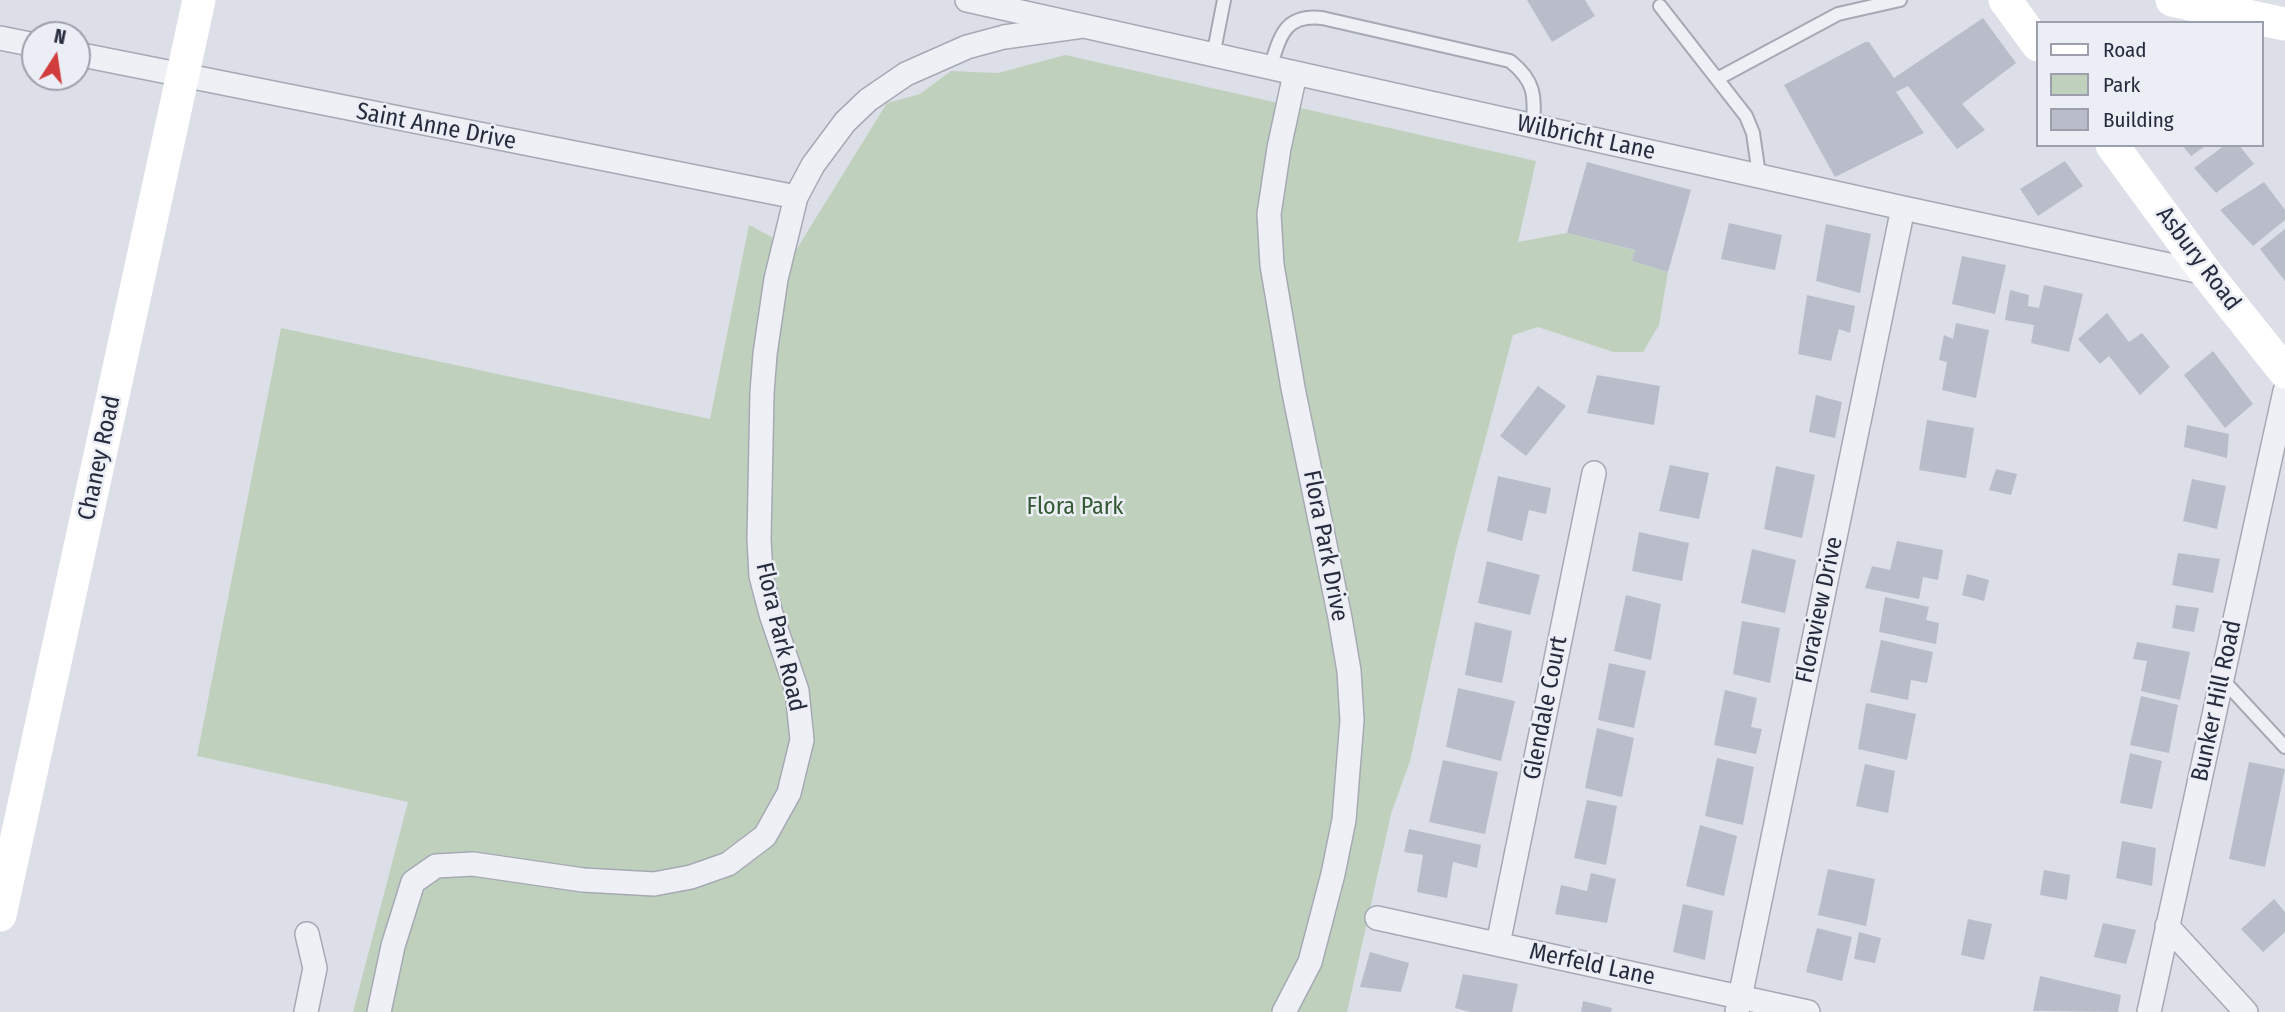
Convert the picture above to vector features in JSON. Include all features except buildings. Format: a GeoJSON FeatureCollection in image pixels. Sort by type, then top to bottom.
{"type":"FeatureCollection","features":[{"type":"Feature","properties":{"kind":"street","name":"Chaney Road"},"geometry":{"type":"LineString","coordinates":[[0,915],[199,0]]}},
{"type":"Feature","properties":{"kind":"street","name":"Wilbricht Lane"},"geometry":{"type":"LineString","coordinates":[[967,0],[2206,273]]}},
{"type":"Feature","properties":{"kind":"street"},"geometry":{"type":"LineString","coordinates":[[2005,0],[2036,42]]}},
{"type":"Feature","properties":{"kind":"street"},"geometry":{"type":"LineString","coordinates":[[2172,0],[2285,24]]}},
{"type":"Feature","properties":{"kind":"street","name":"Flora Park Road"},"geometry":{"type":"LineString","coordinates":[[379,1012],[394,946],[413,882],[436,866],[473,864],[622,884],[653,884],[691,877],[728,864],[765,836],[789,793],[802,740],[797,691],[761,576],[759,539],[762,393],[766,343],[776,279],[796,197],[813,165],[845,122],[868,100],[906,74],[957,51],[1004,37],[1083,26]]}},
{"type":"Feature","properties":{"kind":"street"},"geometry":{"type":"LineString","coordinates":[[0,38],[21,42]]}},
{"type":"Feature","properties":{"kind":"street","name":"Saint Anne Drive"},"geometry":{"type":"LineString","coordinates":[[91,57],[796,197]]}},
{"type":"Feature","properties":{"kind":"street","name":"Flora Park Drive"},"geometry":{"type":"LineString","coordinates":[[1284,1012],[1310,961],[1333,874],[1344,820],[1352,720],[1349,671],[1340,618],[1293,388],[1272,265],[1269,215],[1279,148],[1295,74]]}},
{"type":"Feature","properties":{"kind":"street","name":"Asbury Road"},"geometry":{"type":"LineString","coordinates":[[2113,147],[2206,273],[2285,372]]}},
{"type":"Feature","properties":{"kind":"street","name":"Floraview Drive"},"geometry":{"type":"LineString","coordinates":[[1739,1005],[1903,208]]}},
{"type":"Feature","properties":{"kind":"street","name":"Bunker Hill Road"},"geometry":{"type":"LineString","coordinates":[[2149,1012],[2285,391]]}},
{"type":"Feature","properties":{"kind":"street","name":"Glendale Court"},"geometry":{"type":"LineString","coordinates":[[1498,944],[1594,473]]}},
{"type":"Feature","properties":{"kind":"street","name":"Merfeld Lane"},"geometry":{"type":"LineString","coordinates":[[1377,918],[1498,944],[1739,1005],[1808,1012]]}},
{"type":"Feature","properties":{"kind":"street"},"geometry":{"type":"LineString","coordinates":[[2167,926],[2245,1012]]}},
{"type":"Feature","properties":{"kind":"street"},"geometry":{"type":"LineString","coordinates":[[306,1012],[315,968],[307,933]]}},
{"type":"Feature","properties":{"kind":"lane"},"geometry":{"type":"LineString","coordinates":[[1213,56],[1224,0]]}},
{"type":"Feature","properties":{"kind":"lane"},"geometry":{"type":"LineString","coordinates":[[1717,79],[1838,14],[1900,0]]}},
{"type":"Feature","properties":{"kind":"lane"},"geometry":{"type":"LineString","coordinates":[[1660,6],[1746,116],[1753,133],[1759,176]]}},
{"type":"Feature","properties":{"kind":"lane"},"geometry":{"type":"LineString","coordinates":[[1270,68],[1282,33],[1293,21],[1307,16],[1322,18],[1510,61],[1524,72],[1535,96],[1533,126]]}},
{"type":"Feature","properties":{"kind":"lane"},"geometry":{"type":"LineString","coordinates":[[2222,679],[2285,747]]}},
{"type":"Feature","properties":{"kind":"green space","name":"Flora Park"},"geometry":{"type":"Polygon","coordinates":[[[1065,55],[1536,161],[1518,242],[1567,233],[1635,250],[1632,261],[1668,272],[1659,325],[1643,352],[1613,352],[1538,327],[1513,335],[1456,549],[1410,761],[1391,814],[1347,1012],[353,1012],[408,802],[197,756],[281,328],[710,419],[749,225],[796,250],[887,103],[920,94],[951,71],[998,73],[1065,55]]]}}]}
